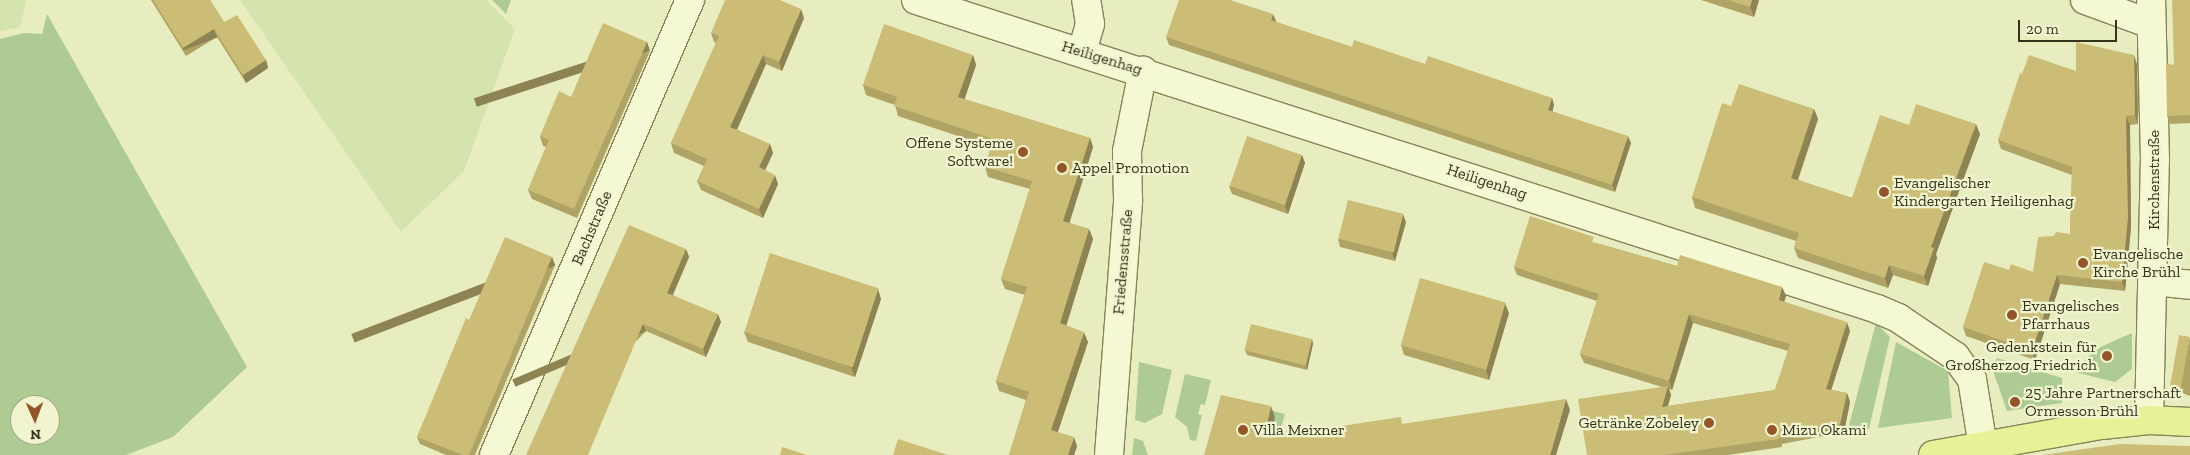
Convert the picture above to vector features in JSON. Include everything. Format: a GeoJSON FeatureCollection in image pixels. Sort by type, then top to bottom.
{"type":"FeatureCollection","features":[{"type":"Feature","properties":{"kind":"main road"},"geometry":{"type":"LineString","coordinates":[[1935,455],[2075,429],[2149,420],[2190,422]]}},
{"type":"Feature","properties":{"kind":"street","name":"Bachstraße"},"geometry":{"type":"LineString","coordinates":[[494,455],[690,0]]}},
{"type":"Feature","properties":{"kind":"street","name":"Heiligenhag"},"geometry":{"type":"LineString","coordinates":[[916,0],[1143,70],[1898,318],[1955,356],[1972,379],[1983,447]]}},
{"type":"Feature","properties":{"kind":"street"},"geometry":{"type":"LineString","coordinates":[[1082,52],[1090,24],[1086,0]]}},
{"type":"Feature","properties":{"kind":"street"},"geometry":{"type":"LineString","coordinates":[[2085,0],[2151,12]]}},
{"type":"Feature","properties":{"kind":"street","name":"Kirchenstraße"},"geometry":{"type":"LineString","coordinates":[[2149,420],[2154,281],[2155,160],[2151,12]]}},
{"type":"Feature","properties":{"kind":"street","name":"Friedensstraße"},"geometry":{"type":"LineString","coordinates":[[1108,455],[1128,200],[1128,151],[1143,70]]}},
{"type":"Feature","properties":{"kind":"street"},"geometry":{"type":"LineString","coordinates":[[2154,281],[2190,285]]}},
{"type":"Feature","properties":{"kind":"green space"},"geometry":{"type":"Polygon","coordinates":[[[0,0],[26,0],[20,27],[0,31],[0,0]]]}},
{"type":"Feature","properties":{"kind":"green space"},"geometry":{"type":"Polygon","coordinates":[[[240,0],[486,0],[515,29],[464,171],[401,232],[240,0]]]}},
{"type":"Feature","properties":{"kind":"green space"},"geometry":{"type":"Polygon","coordinates":[[[492,0],[511,0],[506,14],[492,0]]]}},
{"type":"Feature","properties":{"kind":"green space"},"geometry":{"type":"Polygon","coordinates":[[[47,14],[247,367],[173,437],[126,455],[0,455],[0,39],[24,33],[42,34],[47,14]]]}},
{"type":"Feature","properties":{"kind":"green space"},"geometry":{"type":"Polygon","coordinates":[[[1876,323],[1890,337],[1869,429],[1847,433],[1876,323]]]}},
{"type":"Feature","properties":{"kind":"green space"},"geometry":{"type":"Polygon","coordinates":[[[2132,333],[2132,369],[2115,382],[2074,372],[2096,349],[2132,333]]]}},
{"type":"Feature","properties":{"kind":"green space"},"geometry":{"type":"Polygon","coordinates":[[[1896,342],[1948,371],[1952,418],[1878,428],[1896,342]]]}},
{"type":"Feature","properties":{"kind":"green space"},"geometry":{"type":"Polygon","coordinates":[[[1997,358],[2062,378],[2062,403],[2007,411],[1992,368],[1997,358]]]}},
{"type":"Feature","properties":{"kind":"green space"},"geometry":{"type":"Polygon","coordinates":[[[1139,362],[1172,370],[1162,414],[1145,423],[1135,420],[1139,362]]]}},
{"type":"Feature","properties":{"kind":"green space"},"geometry":{"type":"Polygon","coordinates":[[[1185,374],[1211,380],[1205,405],[1201,404],[1198,414],[1202,415],[1196,441],[1190,440],[1187,427],[1175,417],[1185,374]]]}},
{"type":"Feature","properties":{"kind":"green space"},"geometry":{"type":"Polygon","coordinates":[[[1221,398],[1285,414],[1278,439],[1270,437],[1274,417],[1221,398]]]}},
{"type":"Feature","properties":{"kind":"green space"},"geometry":{"type":"Polygon","coordinates":[[[1134,438],[1143,441],[1148,455],[1132,455],[1134,438]]]}},
{"type":"Feature","properties":{"kind":"building"},"geometry":{"type":"Polygon","coordinates":[[[153,0],[210,0],[224,22],[237,15],[266,60],[243,75],[214,29],[183,48],[153,0]]]}},
{"type":"Feature","properties":{"kind":"building"},"geometry":{"type":"Polygon","coordinates":[[[725,0],[780,0],[801,9],[779,62],[763,55],[730,127],[770,144],[759,167],[775,175],[759,209],[697,181],[707,159],[671,143],[719,36],[711,33],[725,0]]]}},
{"type":"Feature","properties":{"kind":"building"},"geometry":{"type":"Polygon","coordinates":[[[1179,0],[1230,0],[1273,14],[1271,20],[1352,47],[1354,40],[1425,64],[1428,56],[1552,98],[1548,110],[1628,136],[1612,185],[1166,37],[1179,0]]]}},
{"type":"Feature","properties":{"kind":"building"},"geometry":{"type":"Polygon","coordinates":[[[1728,0],[1752,0],[1750,7],[1728,0]]]}},
{"type":"Feature","properties":{"kind":"building"},"geometry":{"type":"Polygon","coordinates":[[[2172,0],[2190,0],[2190,115],[2167,116],[2166,63],[2174,65],[2172,0]]]}},
{"type":"Feature","properties":{"kind":"building"},"geometry":{"type":"Polygon","coordinates":[[[603,23],[647,42],[574,209],[528,190],[549,140],[540,136],[559,91],[571,97],[603,23]]]}},
{"type":"Feature","properties":{"kind":"building"},"geometry":{"type":"Polygon","coordinates":[[[884,24],[973,55],[958,97],[1090,138],[1063,221],[1089,229],[1060,323],[1084,332],[1051,430],[1074,437],[1068,455],[1009,455],[1029,392],[996,381],[1027,287],[1001,279],[1032,181],[985,167],[993,139],[894,106],[897,97],[863,85],[884,24]]]}},
{"type":"Feature","properties":{"kind":"building"},"geometry":{"type":"Polygon","coordinates":[[[2076,42],[2134,55],[2135,115],[2126,116],[2128,218],[2122,282],[2057,275],[2032,351],[1963,327],[1984,262],[2009,270],[2011,264],[2033,272],[2038,237],[2054,236],[2056,232],[2070,234],[2072,167],[1998,140],[2020,73],[2022,74],[2029,55],[2076,71],[2076,42]]]}},
{"type":"Feature","properties":{"kind":"building"},"geometry":{"type":"Polygon","coordinates":[[[1739,84],[1814,109],[1791,178],[1852,198],[1880,115],[1909,125],[1916,104],[1976,124],[1931,247],[1934,248],[1924,276],[1889,265],[1885,278],[1794,248],[1799,233],[1692,197],[1722,103],[1731,106],[1739,84]]]}},
{"type":"Feature","properties":{"kind":"building"},"geometry":{"type":"Polygon","coordinates":[[[1247,136],[1302,155],[1285,205],[1230,186],[1247,136]]]}},
{"type":"Feature","properties":{"kind":"building"},"geometry":{"type":"Polygon","coordinates":[[[1348,200],[1403,214],[1394,253],[1338,239],[1348,200]]]}},
{"type":"Feature","properties":{"kind":"building"},"geometry":{"type":"Polygon","coordinates":[[[1530,216],[1594,237],[1592,242],[1677,266],[1680,255],[1782,287],[1779,300],[1847,322],[1826,389],[1847,393],[1840,424],[1779,436],[1779,439],[1664,455],[1587,455],[1578,399],[1668,386],[1662,407],[1775,390],[1790,344],[1689,314],[1669,381],[1580,354],[1599,294],[1514,267],[1530,216]]]}},
{"type":"Feature","properties":{"kind":"building"},"geometry":{"type":"Polygon","coordinates":[[[629,225],[686,249],[667,293],[718,314],[703,349],[643,324],[588,455],[526,455],[629,225]]]}},
{"type":"Feature","properties":{"kind":"building"},"geometry":{"type":"Polygon","coordinates":[[[505,237],[552,257],[469,455],[463,455],[417,437],[466,318],[469,320],[505,237]]]}},
{"type":"Feature","properties":{"kind":"building"},"geometry":{"type":"Polygon","coordinates":[[[770,253],[878,288],[853,367],[744,332],[770,253]]]}},
{"type":"Feature","properties":{"kind":"building"},"geometry":{"type":"Polygon","coordinates":[[[1420,278],[1506,303],[1486,370],[1401,345],[1420,278]]]}},
{"type":"Feature","properties":{"kind":"building"},"geometry":{"type":"Polygon","coordinates":[[[1251,324],[1312,339],[1306,365],[1244,350],[1251,324]]]}},
{"type":"Feature","properties":{"kind":"building"},"geometry":{"type":"Polygon","coordinates":[[[2179,335],[2190,337],[2181,387],[2170,385],[2179,335]]]}},
{"type":"Feature","properties":{"kind":"building"},"geometry":{"type":"Polygon","coordinates":[[[1221,395],[1271,406],[1266,427],[1295,433],[1401,417],[1402,424],[1566,399],[1550,455],[1204,455],[1221,395]]]}},
{"type":"Feature","properties":{"kind":"building"},"geometry":{"type":"Polygon","coordinates":[[[898,439],[948,455],[893,455],[898,439]]]}},
{"type":"Feature","properties":{"kind":"building"},"geometry":{"type":"Polygon","coordinates":[[[2120,444],[2190,446],[2190,455],[2042,455],[2120,444]]]}},
{"type":"Feature","properties":{"kind":"building"},"geometry":{"type":"Polygon","coordinates":[[[782,447],[807,455],[780,455],[782,447]]]}},
{"type":"Feature","properties":{"kind":"place","name":"Offene Systeme Software!"},"geometry":{"type":"Point","coordinates":[1023,152]}},
{"type":"Feature","properties":{"kind":"place","name":"Appel Promotion"},"geometry":{"type":"Point","coordinates":[1062,168]}},
{"type":"Feature","properties":{"kind":"place","name":"Evangelischer Kindergarten Heiligenhag"},"geometry":{"type":"Point","coordinates":[1884,192]}},
{"type":"Feature","properties":{"kind":"place","name":"Evangelische Kirche Brühl"},"geometry":{"type":"Point","coordinates":[2083,263]}},
{"type":"Feature","properties":{"kind":"place","name":"Evangelisches Pfarrhaus"},"geometry":{"type":"Point","coordinates":[2012,315]}},
{"type":"Feature","properties":{"kind":"place","name":"Gedenkstein für Großherzog Friedrich"},"geometry":{"type":"Point","coordinates":[2107,356]}},
{"type":"Feature","properties":{"kind":"place","name":"25 Jahre Partnerschaft Ormesson Brühl"},"geometry":{"type":"Point","coordinates":[2015,402]}},
{"type":"Feature","properties":{"kind":"place","name":"Getränke Zobeley"},"geometry":{"type":"Point","coordinates":[1709,423]}},
{"type":"Feature","properties":{"kind":"place","name":"Villa Meixner"},"geometry":{"type":"Point","coordinates":[1243,430]}},
{"type":"Feature","properties":{"kind":"place","name":"Mizu Okami"},"geometry":{"type":"Point","coordinates":[1772,430]}}]}
